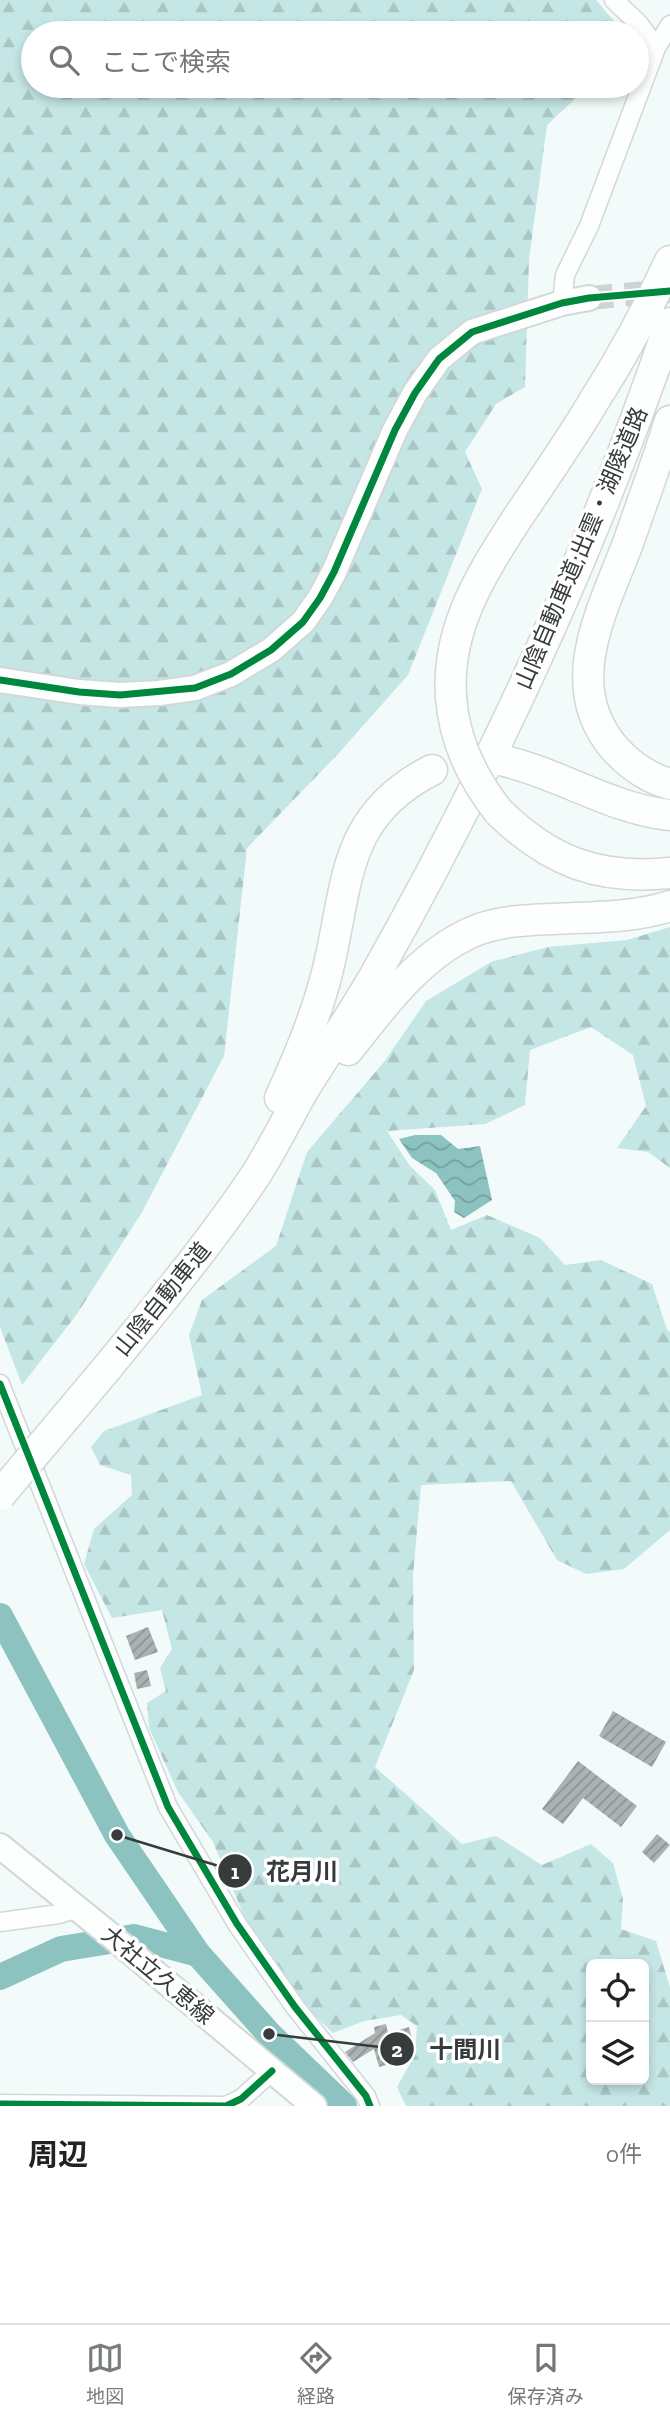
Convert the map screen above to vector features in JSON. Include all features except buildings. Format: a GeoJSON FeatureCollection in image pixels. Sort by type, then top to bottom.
{"type":"FeatureCollection","features":[{"type":"Feature","properties":{"kind":"highway"},"geometry":{"type":"LineString","coordinates":[[670,261],[594,401],[489,563],[470,597],[459,625],[452,655],[451,697],[457,736],[467,764],[482,791],[520,833],[568,861],[596,870],[622,875],[670,873]]}},
{"type":"Feature","properties":{"kind":"highway","name":"山陰自動車道;出雲・湖陵道路"},"geometry":{"type":"LineString","coordinates":[[494,766],[604,503],[670,323]]}},
{"type":"Feature","properties":{"kind":"highway"},"geometry":{"type":"LineString","coordinates":[[670,421],[602,610],[588,665],[588,692],[595,719],[609,741],[644,774],[670,783]]}},
{"type":"Feature","properties":{"kind":"highway"},"geometry":{"type":"LineString","coordinates":[[494,766],[549,774],[619,804],[647,813],[670,815]]}},
{"type":"Feature","properties":{"kind":"highway","name":"山陰自動車道"},"geometry":{"type":"LineString","coordinates":[[0,1482],[214,1234],[373,979],[494,766]]}},
{"type":"Feature","properties":{"kind":"highway"},"geometry":{"type":"LineString","coordinates":[[253,1168],[306,1042],[327,975],[345,883],[362,836],[373,814],[389,797],[411,780],[432,770]]}},
{"type":"Feature","properties":{"kind":"highway"},"geometry":{"type":"LineString","coordinates":[[253,1168],[383,1006],[429,959],[470,932],[514,921],[613,916],[670,906]]}},
{"type":"Feature","properties":{"kind":"highway","name":"山陰自動車道"},"geometry":{"type":"LineString","coordinates":[[0,1495],[103,1365]]}},
{"type":"Feature","properties":{"kind":"street"},"geometry":{"type":"LineString","coordinates":[[614,0],[636,21]]}},
{"type":"Feature","properties":{"kind":"street"},"geometry":{"type":"LineString","coordinates":[[649,67],[656,48],[670,25]]}},
{"type":"Feature","properties":{"kind":"street"},"geometry":{"type":"LineString","coordinates":[[649,38],[656,48]]}},
{"type":"Feature","properties":{"kind":"street"},"geometry":{"type":"LineString","coordinates":[[562,303],[565,275],[589,226],[637,98]]}},
{"type":"Feature","properties":{"kind":"street"},"geometry":{"type":"LineString","coordinates":[[0,680],[79,692],[120,695],[159,693],[195,688],[232,674],[271,650],[303,622],[320,598],[396,430],[415,393],[439,359],[472,332],[562,303],[589,298]]}},
{"type":"Feature","properties":{"kind":"street"},"geometry":{"type":"LineString","coordinates":[[0,1384],[168,1807],[237,1924],[295,2007],[366,2096],[370,2106]]}},
{"type":"Feature","properties":{"kind":"street","name":"大社立久恵線"},"geometry":{"type":"LineString","coordinates":[[0,1846],[314,2106]]}},
{"type":"Feature","properties":{"kind":"street"},"geometry":{"type":"LineString","coordinates":[[0,1922],[59,1914],[78,1908]]}},
{"type":"Feature","properties":{"kind":"street"},"geometry":{"type":"LineString","coordinates":[[0,2104],[226,2106],[241,2099],[272,2071]]}},
{"type":"Feature","properties":{"kind":"green space"},"geometry":{"type":"Polygon","coordinates":[[[0,0],[596,0],[614,21],[21,21],[21,98],[576,98],[547,125],[529,259],[525,387],[496,404],[465,452],[482,489],[408,675],[338,754],[247,848],[224,1056],[142,1212],[77,1314],[22,1385],[0,1327],[0,0]]]}},
{"type":"Feature","properties":{"kind":"green space"},"geometry":{"type":"Polygon","coordinates":[[[670,927],[670,1168],[648,1152],[617,1148],[646,1106],[633,1055],[591,1027],[530,1050],[525,1105],[485,1124],[387,1131],[410,1166],[435,1190],[451,1230],[487,1215],[540,1238],[565,1265],[601,1260],[652,1284],[667,1330],[670,1332],[670,1530],[624,1569],[586,1574],[557,1560],[511,1481],[421,1485],[413,1575],[414,1670],[375,1767],[462,1844],[496,1836],[542,1865],[591,1844],[613,1863],[623,1899],[621,1929],[656,1941],[670,1988],[670,2106],[406,2106],[397,2087],[415,2055],[417,2026],[401,2015],[364,2021],[333,2033],[313,2014],[247,1923],[213,1842],[178,1792],[149,1728],[147,1703],[166,1691],[160,1668],[172,1649],[162,1610],[112,1618],[84,1564],[94,1529],[132,1495],[131,1475],[100,1465],[91,1447],[104,1431],[202,1395],[189,1335],[202,1300],[276,1246],[307,1152],[384,1062],[426,1001],[491,962],[548,947],[627,940],[670,927]]]}},
{"type":"Feature","properties":{"kind":"water"},"geometry":{"type":"Polygon","coordinates":[[[415,1135],[441,1135],[458,1149],[480,1146],[492,1200],[464,1218],[454,1212],[455,1201],[436,1173],[412,1158],[399,1139],[415,1135]]]}},
{"type":"Feature","properties":{"kind":"waterway"},"geometry":{"type":"LineString","coordinates":[[0,1616],[117,1835],[198,1954],[269,2034],[344,2106]]}},
{"type":"Feature","properties":{"kind":"waterway"},"geometry":{"type":"LineString","coordinates":[[0,1977],[61,1949],[134,1937],[198,1954]]}},
{"type":"Feature","properties":{"kind":"tunnel"},"geometry":{"type":"LineString","coordinates":[[589,298],[669,291]]}},
{"type":"Feature","properties":{"kind":"cycle path"},"geometry":{"type":"LineString","coordinates":[[0,680],[79,692],[120,695],[195,688],[231,674],[271,650],[303,622],[320,598],[334,572],[395,430],[415,393],[439,359],[472,332],[562,303],[670,291]]}},
{"type":"Feature","properties":{"kind":"cycle path"},"geometry":{"type":"LineString","coordinates":[[0,1384],[168,1807],[237,1924],[295,2007],[366,2096],[370,2106]]}},
{"type":"Feature","properties":{"kind":"cycle path"},"geometry":{"type":"LineString","coordinates":[[0,2104],[226,2106],[241,2099],[272,2071]]}},
{"type":"Feature","properties":{"kind":"place","name":"花月川"},"geometry":{"type":"Point","coordinates":[117,1835]}},
{"type":"Feature","properties":{"kind":"place","name":"十間川"},"geometry":{"type":"Point","coordinates":[269,2034]}}]}
